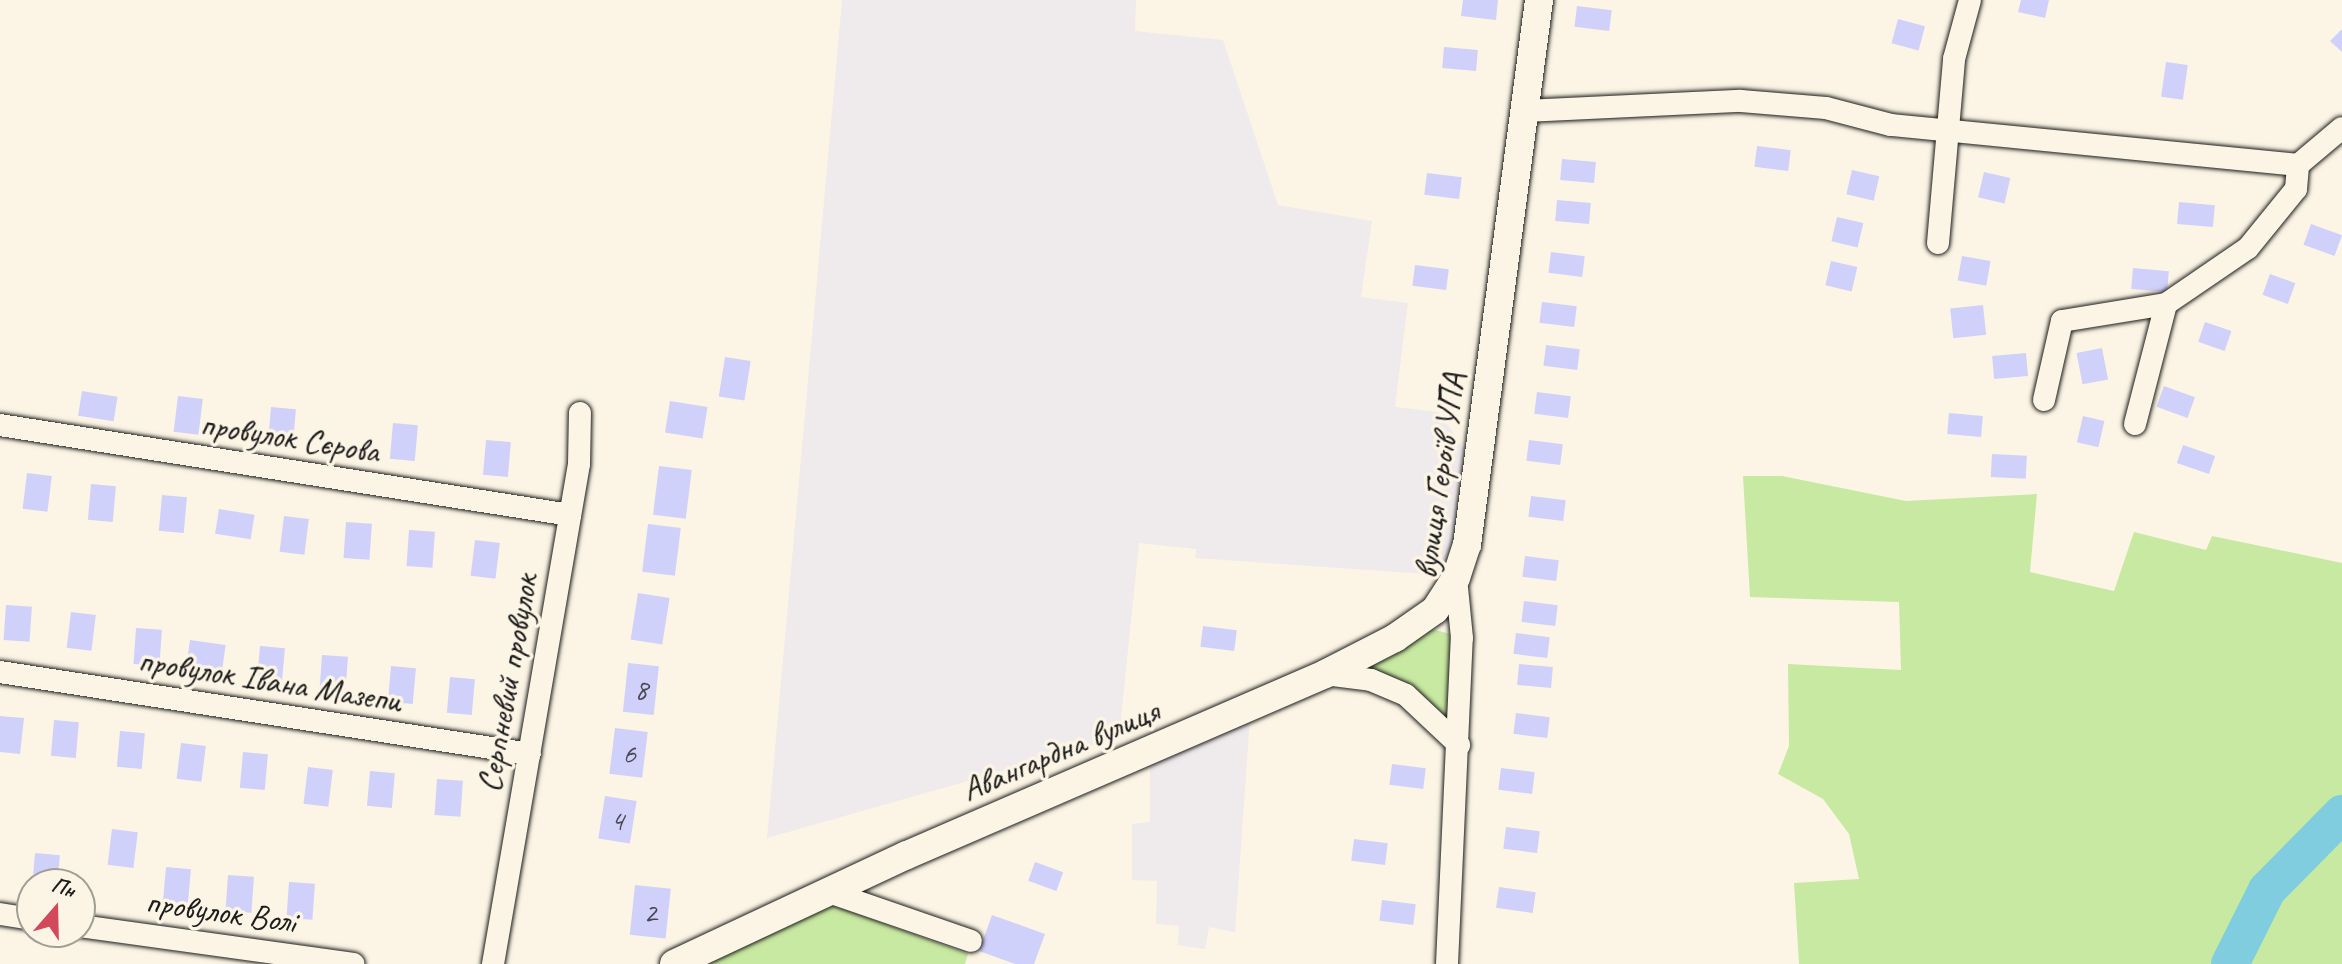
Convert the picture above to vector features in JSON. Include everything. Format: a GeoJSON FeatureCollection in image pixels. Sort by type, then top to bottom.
{"type":"FeatureCollection","features":[{"type":"Feature","properties":{"kind":"street","name":"вулиця Героїв УПА"},"geometry":{"type":"LineString","coordinates":[[1447,964],[1462,638],[1456,578],[1467,545],[1539,0]]}},
{"type":"Feature","properties":{"kind":"street"},"geometry":{"type":"LineString","coordinates":[[1938,243],[1954,59],[1970,0]]}},
{"type":"Feature","properties":{"kind":"street"},"geometry":{"type":"LineString","coordinates":[[1525,111],[1675,108],[1741,101],[1950,129],[2298,165]]}},
{"type":"Feature","properties":{"kind":"street"},"geometry":{"type":"LineString","coordinates":[[2044,400],[2062,321],[2166,304],[2248,248],[2296,189],[2298,165],[2342,128]]}},
{"type":"Feature","properties":{"kind":"street"},"geometry":{"type":"LineString","coordinates":[[2135,424],[2166,304]]}},
{"type":"Feature","properties":{"kind":"street","name":"Серпневий провулок"},"geometry":{"type":"LineString","coordinates":[[493,964],[579,464],[580,413]]}},
{"type":"Feature","properties":{"kind":"street","name":"провулок Сєрова"},"geometry":{"type":"LineString","coordinates":[[0,425],[570,515]]}},
{"type":"Feature","properties":{"kind":"street","name":"Авангардна вулиця"},"geometry":{"type":"LineString","coordinates":[[674,964],[829,892],[1325,674],[1425,617],[1456,578]]}},
{"type":"Feature","properties":{"kind":"street","name":"провулок Івана Мазепи"},"geometry":{"type":"LineString","coordinates":[[0,672],[530,754]]}},
{"type":"Feature","properties":{"kind":"street"},"geometry":{"type":"LineString","coordinates":[[1325,674],[1371,680],[1406,695],[1459,745]]}},
{"type":"Feature","properties":{"kind":"street"},"geometry":{"type":"LineString","coordinates":[[829,892],[971,941]]}},
{"type":"Feature","properties":{"kind":"street","name":"провулок Волі"},"geometry":{"type":"LineString","coordinates":[[96,928],[353,964]]}},
{"type":"Feature","properties":{"kind":"shaded area"},"geometry":{"type":"Polygon","coordinates":[[[842,0],[1136,0],[1135,31],[1223,40],[1278,205],[1372,221],[1361,297],[1408,303],[1395,407],[1439,412],[1466,452],[1454,545],[1441,575],[1195,558],[1196,549],[1139,543],[1119,738],[767,838],[842,0]]]}},
{"type":"Feature","properties":{"kind":"shaded area"},"geometry":{"type":"Polygon","coordinates":[[[1250,718],[1235,932],[1209,927],[1205,949],[1178,945],[1179,926],[1156,924],[1157,881],[1132,880],[1132,824],[1150,822],[1150,761],[1250,718]]]}},
{"type":"Feature","properties":{"kind":"green space"},"geometry":{"type":"Polygon","coordinates":[[[1743,476],[1782,476],[1906,501],[2037,494],[2030,572],[2114,591],[2134,532],[2206,550],[2212,536],[2342,563],[2342,964],[1799,964],[1794,883],[1859,879],[1849,834],[1823,799],[1778,774],[1789,746],[1788,664],[1901,670],[1899,602],[1750,597],[1743,476]]]}},
{"type":"Feature","properties":{"kind":"green space"},"geometry":{"type":"Polygon","coordinates":[[[1431,629],[1451,634],[1454,643],[1454,729],[1355,672],[1431,629]]]}},
{"type":"Feature","properties":{"kind":"green space"},"geometry":{"type":"Polygon","coordinates":[[[830,904],[968,954],[965,964],[695,964],[830,904]]]}},
{"type":"Feature","properties":{"kind":"building"},"geometry":{"type":"Polygon","coordinates":[[[1463,0],[1498,0],[1496,20],[1461,16],[1463,0]]]}},
{"type":"Feature","properties":{"kind":"building"},"geometry":{"type":"Polygon","coordinates":[[[2021,0],[2049,0],[2045,18],[2018,12],[2021,0]]]}},
{"type":"Feature","properties":{"kind":"building"},"geometry":{"type":"Polygon","coordinates":[[[1577,6],[1612,10],[1609,31],[1574,27],[1577,6]]]}},
{"type":"Feature","properties":{"kind":"building"},"geometry":{"type":"Polygon","coordinates":[[[1898,19],[1925,26],[1919,50],[1892,43],[1898,19]]]}},
{"type":"Feature","properties":{"kind":"building"},"geometry":{"type":"Polygon","coordinates":[[[2342,29],[2342,52],[2330,41],[2342,29]]]}},
{"type":"Feature","properties":{"kind":"building"},"geometry":{"type":"Polygon","coordinates":[[[1444,47],[1478,50],[1476,71],[1442,68],[1444,47]]]}},
{"type":"Feature","properties":{"kind":"building"},"geometry":{"type":"Polygon","coordinates":[[[2166,62],[2188,65],[2183,100],[2161,97],[2166,62]]]}},
{"type":"Feature","properties":{"kind":"building"},"geometry":{"type":"Polygon","coordinates":[[[1757,146],[1791,150],[1788,171],[1754,167],[1757,146]]]}},
{"type":"Feature","properties":{"kind":"building"},"geometry":{"type":"Polygon","coordinates":[[[1562,159],[1596,162],[1594,183],[1560,180],[1562,159]]]}},
{"type":"Feature","properties":{"kind":"building"},"geometry":{"type":"Polygon","coordinates":[[[1852,170],[1879,176],[1874,201],[1846,194],[1852,170]]]}},
{"type":"Feature","properties":{"kind":"building"},"geometry":{"type":"Polygon","coordinates":[[[1984,172],[2010,178],[2004,203],[1978,197],[1984,172]]]}},
{"type":"Feature","properties":{"kind":"building"},"geometry":{"type":"Polygon","coordinates":[[[1427,173],[1462,177],[1459,199],[1424,195],[1427,173]]]}},
{"type":"Feature","properties":{"kind":"building"},"geometry":{"type":"Polygon","coordinates":[[[1557,200],[1591,203],[1589,224],[1555,221],[1557,200]]]}},
{"type":"Feature","properties":{"kind":"building"},"geometry":{"type":"Polygon","coordinates":[[[2179,202],[2215,205],[2213,227],[2177,224],[2179,202]]]}},
{"type":"Feature","properties":{"kind":"building"},"geometry":{"type":"Polygon","coordinates":[[[1837,217],[1863,223],[1858,247],[1831,241],[1837,217]]]}},
{"type":"Feature","properties":{"kind":"building"},"geometry":{"type":"Polygon","coordinates":[[[2311,224],[2342,235],[2334,256],[2303,245],[2311,224]]]}},
{"type":"Feature","properties":{"kind":"building"},"geometry":{"type":"Polygon","coordinates":[[[1551,252],[1585,256],[1582,277],[1548,273],[1551,252]]]}},
{"type":"Feature","properties":{"kind":"building"},"geometry":{"type":"Polygon","coordinates":[[[1962,256],[1991,261],[1986,286],[1958,281],[1962,256]]]}},
{"type":"Feature","properties":{"kind":"building"},"geometry":{"type":"Polygon","coordinates":[[[1831,261],[1857,267],[1852,291],[1825,285],[1831,261]]]}},
{"type":"Feature","properties":{"kind":"building"},"geometry":{"type":"Polygon","coordinates":[[[1415,265],[1449,269],[1446,290],[1412,286],[1415,265]]]}},
{"type":"Feature","properties":{"kind":"building"},"geometry":{"type":"Polygon","coordinates":[[[2133,268],[2169,271],[2167,292],[2131,289],[2133,268]]]}},
{"type":"Feature","properties":{"kind":"building"},"geometry":{"type":"Polygon","coordinates":[[[2270,274],[2295,283],[2288,304],[2262,295],[2270,274]]]}},
{"type":"Feature","properties":{"kind":"building"},"geometry":{"type":"Polygon","coordinates":[[[1542,302],[1577,306],[1574,327],[1539,323],[1542,302]]]}},
{"type":"Feature","properties":{"kind":"building"},"geometry":{"type":"Polygon","coordinates":[[[1983,305],[1986,335],[1953,338],[1950,308],[1983,305]]]}},
{"type":"Feature","properties":{"kind":"building"},"geometry":{"type":"Polygon","coordinates":[[[2205,322],[2231,331],[2225,351],[2198,342],[2205,322]]]}},
{"type":"Feature","properties":{"kind":"building"},"geometry":{"type":"Polygon","coordinates":[[[1546,345],[1580,349],[1577,370],[1543,366],[1546,345]]]}},
{"type":"Feature","properties":{"kind":"building"},"geometry":{"type":"Polygon","coordinates":[[[2102,348],[2108,379],[2083,384],[2076,353],[2102,348]]]}},
{"type":"Feature","properties":{"kind":"building"},"geometry":{"type":"Polygon","coordinates":[[[2026,353],[2028,376],[1994,379],[1992,356],[2026,353]]]}},
{"type":"Feature","properties":{"kind":"building"},"geometry":{"type":"Polygon","coordinates":[[[725,357],[751,361],[744,401],[719,397],[725,357]]]}},
{"type":"Feature","properties":{"kind":"building"},"geometry":{"type":"Polygon","coordinates":[[[2164,386],[2195,397],[2187,418],[2156,407],[2164,386]]]}},
{"type":"Feature","properties":{"kind":"building"},"geometry":{"type":"Polygon","coordinates":[[[82,391],[118,397],[114,421],[78,416],[82,391]]]}},
{"type":"Feature","properties":{"kind":"building"},"geometry":{"type":"Polygon","coordinates":[[[1537,392],[1571,396],[1568,418],[1534,414],[1537,392]]]}},
{"type":"Feature","properties":{"kind":"building"},"geometry":{"type":"Polygon","coordinates":[[[178,396],[203,399],[198,435],[174,432],[178,396]]]}},
{"type":"Feature","properties":{"kind":"building"},"geometry":{"type":"Polygon","coordinates":[[[670,401],[708,407],[703,439],[665,433],[670,401]]]}},
{"type":"Feature","properties":{"kind":"building"},"geometry":{"type":"Polygon","coordinates":[[[271,407],[296,409],[293,445],[268,443],[271,407]]]}},
{"type":"Feature","properties":{"kind":"building"},"geometry":{"type":"Polygon","coordinates":[[[1949,413],[1983,416],[1981,437],[1947,434],[1949,413]]]}},
{"type":"Feature","properties":{"kind":"building"},"geometry":{"type":"Polygon","coordinates":[[[2083,416],[2104,421],[2098,447],[2077,442],[2083,416]]]}},
{"type":"Feature","properties":{"kind":"building"},"geometry":{"type":"Polygon","coordinates":[[[393,423],[418,425],[415,461],[390,459],[393,423]]]}},
{"type":"Feature","properties":{"kind":"building"},"geometry":{"type":"Polygon","coordinates":[[[486,440],[511,442],[508,477],[483,475],[486,440]]]}},
{"type":"Feature","properties":{"kind":"building"},"geometry":{"type":"Polygon","coordinates":[[[1529,440],[1563,444],[1560,465],[1526,461],[1529,440]]]}},
{"type":"Feature","properties":{"kind":"building"},"geometry":{"type":"Polygon","coordinates":[[[2183,445],[2215,456],[2209,474],[2177,463],[2183,445]]]}},
{"type":"Feature","properties":{"kind":"building"},"geometry":{"type":"Polygon","coordinates":[[[1992,454],[2027,456],[2026,479],[1991,477],[1992,454]]]}},
{"type":"Feature","properties":{"kind":"building"},"geometry":{"type":"Polygon","coordinates":[[[659,466],[692,470],[686,519],[653,515],[659,466]]]}},
{"type":"Feature","properties":{"kind":"building"},"geometry":{"type":"Polygon","coordinates":[[[27,473],[52,476],[47,512],[23,509],[27,473]]]}},
{"type":"Feature","properties":{"kind":"building"},"geometry":{"type":"Polygon","coordinates":[[[91,484],[116,486],[113,522],[88,520],[91,484]]]}},
{"type":"Feature","properties":{"kind":"building"},"geometry":{"type":"Polygon","coordinates":[[[162,495],[187,497],[184,533],[159,531],[162,495]]]}},
{"type":"Feature","properties":{"kind":"building"},"geometry":{"type":"Polygon","coordinates":[[[1531,496],[1566,500],[1563,521],[1528,517],[1531,496]]]}},
{"type":"Feature","properties":{"kind":"building"},"geometry":{"type":"Polygon","coordinates":[[[219,509],[255,515],[251,539],[215,534],[219,509]]]}},
{"type":"Feature","properties":{"kind":"building"},"geometry":{"type":"Polygon","coordinates":[[[284,516],[309,519],[304,555],[280,552],[284,516]]]}},
{"type":"Feature","properties":{"kind":"building"},"geometry":{"type":"Polygon","coordinates":[[[346,522],[372,524],[369,560],[343,558],[346,522]]]}},
{"type":"Feature","properties":{"kind":"building"},"geometry":{"type":"Polygon","coordinates":[[[648,524],[681,528],[675,576],[642,572],[648,524]]]}},
{"type":"Feature","properties":{"kind":"building"},"geometry":{"type":"Polygon","coordinates":[[[409,530],[435,532],[432,568],[406,566],[409,530]]]}},
{"type":"Feature","properties":{"kind":"building"},"geometry":{"type":"Polygon","coordinates":[[[475,540],[500,543],[495,579],[471,576],[475,540]]]}},
{"type":"Feature","properties":{"kind":"building"},"geometry":{"type":"Polygon","coordinates":[[[1525,556],[1559,560],[1556,581],[1522,577],[1525,556]]]}},
{"type":"Feature","properties":{"kind":"building"},"geometry":{"type":"Polygon","coordinates":[[[638,593],[670,598],[662,644],[631,639],[638,593]]]}},
{"type":"Feature","properties":{"kind":"building"},"geometry":{"type":"Polygon","coordinates":[[[1524,601],[1558,605],[1555,626],[1521,622],[1524,601]]]}},
{"type":"Feature","properties":{"kind":"building"},"geometry":{"type":"Polygon","coordinates":[[[6,605],[32,607],[29,642],[4,640],[6,605]]]}},
{"type":"Feature","properties":{"kind":"building"},"geometry":{"type":"Polygon","coordinates":[[[71,612],[96,615],[91,651],[67,648],[71,612]]]}},
{"type":"Feature","properties":{"kind":"building"},"geometry":{"type":"Polygon","coordinates":[[[1203,626],[1237,630],[1234,651],[1200,647],[1203,626]]]}},
{"type":"Feature","properties":{"kind":"building"},"geometry":{"type":"Polygon","coordinates":[[[136,628],[162,630],[159,666],[133,664],[136,628]]]}},
{"type":"Feature","properties":{"kind":"building"},"geometry":{"type":"Polygon","coordinates":[[[1516,633],[1550,637],[1547,658],[1513,654],[1516,633]]]}},
{"type":"Feature","properties":{"kind":"building"},"geometry":{"type":"Polygon","coordinates":[[[190,640],[226,645],[222,670],[187,665],[190,640]]]}},
{"type":"Feature","properties":{"kind":"building"},"geometry":{"type":"Polygon","coordinates":[[[260,646],[285,648],[282,683],[257,681],[260,646]]]}},
{"type":"Feature","properties":{"kind":"building"},"geometry":{"type":"Polygon","coordinates":[[[322,655],[348,657],[345,692],[320,690],[322,655]]]}},
{"type":"Feature","properties":{"kind":"building"},"geometry":{"type":"Polygon","coordinates":[[[628,663],[659,666],[654,715],[623,712],[628,663]]]}},
{"type":"Feature","properties":{"kind":"building"},"geometry":{"type":"Polygon","coordinates":[[[1519,664],[1553,667],[1551,688],[1517,685],[1519,664]]]}},
{"type":"Feature","properties":{"kind":"building"},"geometry":{"type":"Polygon","coordinates":[[[391,666],[416,668],[413,704],[388,702],[391,666]]]}},
{"type":"Feature","properties":{"kind":"building"},"geometry":{"type":"Polygon","coordinates":[[[450,677],[475,679],[472,715],[447,713],[450,677]]]}},
{"type":"Feature","properties":{"kind":"building"},"geometry":{"type":"Polygon","coordinates":[[[1516,713],[1550,717],[1547,738],[1513,734],[1516,713]]]}},
{"type":"Feature","properties":{"kind":"building"},"geometry":{"type":"Polygon","coordinates":[[[0,716],[24,718],[20,754],[0,752],[0,716]]]}},
{"type":"Feature","properties":{"kind":"building"},"geometry":{"type":"Polygon","coordinates":[[[54,720],[79,722],[76,758],[51,756],[54,720]]]}},
{"type":"Feature","properties":{"kind":"building"},"geometry":{"type":"Polygon","coordinates":[[[615,728],[648,732],[642,778],[609,774],[615,728]]]}},
{"type":"Feature","properties":{"kind":"building"},"geometry":{"type":"Polygon","coordinates":[[[120,731],[145,733],[142,769],[117,767],[120,731]]]}},
{"type":"Feature","properties":{"kind":"building"},"geometry":{"type":"Polygon","coordinates":[[[181,743],[206,746],[201,782],[177,779],[181,743]]]}},
{"type":"Feature","properties":{"kind":"building"},"geometry":{"type":"Polygon","coordinates":[[[243,752],[268,754],[265,790],[240,788],[243,752]]]}},
{"type":"Feature","properties":{"kind":"building"},"geometry":{"type":"Polygon","coordinates":[[[1392,764],[1426,768],[1423,789],[1389,785],[1392,764]]]}},
{"type":"Feature","properties":{"kind":"building"},"geometry":{"type":"Polygon","coordinates":[[[308,767],[333,770],[328,807],[303,804],[308,767]]]}},
{"type":"Feature","properties":{"kind":"building"},"geometry":{"type":"Polygon","coordinates":[[[1501,768],[1535,772],[1532,794],[1498,790],[1501,768]]]}},
{"type":"Feature","properties":{"kind":"building"},"geometry":{"type":"Polygon","coordinates":[[[370,771],[395,773],[392,808],[367,806],[370,771]]]}},
{"type":"Feature","properties":{"kind":"building"},"geometry":{"type":"Polygon","coordinates":[[[437,779],[463,781],[460,817],[434,815],[437,779]]]}},
{"type":"Feature","properties":{"kind":"building"},"geometry":{"type":"Polygon","coordinates":[[[605,796],[637,801],[630,843],[598,838],[605,796]]]}},
{"type":"Feature","properties":{"kind":"building"},"geometry":{"type":"Polygon","coordinates":[[[1506,827],[1540,831],[1537,853],[1503,849],[1506,827]]]}},
{"type":"Feature","properties":{"kind":"building"},"geometry":{"type":"Polygon","coordinates":[[[112,829],[138,832],[133,868],[108,865],[112,829]]]}},
{"type":"Feature","properties":{"kind":"building"},"geometry":{"type":"Polygon","coordinates":[[[1354,839],[1388,843],[1385,865],[1351,861],[1354,839]]]}},
{"type":"Feature","properties":{"kind":"building"},"geometry":{"type":"Polygon","coordinates":[[[35,853],[60,855],[59,868],[34,868],[35,853]]]}},
{"type":"Feature","properties":{"kind":"building"},"geometry":{"type":"Polygon","coordinates":[[[1035,862],[1063,872],[1056,891],[1028,881],[1035,862]]]}},
{"type":"Feature","properties":{"kind":"building"},"geometry":{"type":"Polygon","coordinates":[[[166,867],[191,869],[188,904],[163,902],[166,867]]]}},
{"type":"Feature","properties":{"kind":"building"},"geometry":{"type":"Polygon","coordinates":[[[228,875],[254,877],[251,913],[225,911],[228,875]]]}},
{"type":"Feature","properties":{"kind":"building"},"geometry":{"type":"Polygon","coordinates":[[[289,882],[315,884],[312,920],[286,918],[289,882]]]}},
{"type":"Feature","properties":{"kind":"building"},"geometry":{"type":"Polygon","coordinates":[[[635,885],[671,889],[666,938],[630,935],[635,885]]]}},
{"type":"Feature","properties":{"kind":"building"},"geometry":{"type":"Polygon","coordinates":[[[1499,887],[1536,892],[1533,913],[1496,908],[1499,887]]]}},
{"type":"Feature","properties":{"kind":"building"},"geometry":{"type":"Polygon","coordinates":[[[1382,900],[1416,904],[1413,925],[1379,921],[1382,900]]]}},
{"type":"Feature","properties":{"kind":"building"},"geometry":{"type":"Polygon","coordinates":[[[992,915],[1045,934],[1034,964],[1015,964],[979,951],[992,915]]]}},
{"type":"Feature","properties":{"kind":"waterway"},"geometry":{"type":"LineString","coordinates":[[2230,964],[2267,890],[2342,814]]}}]}
